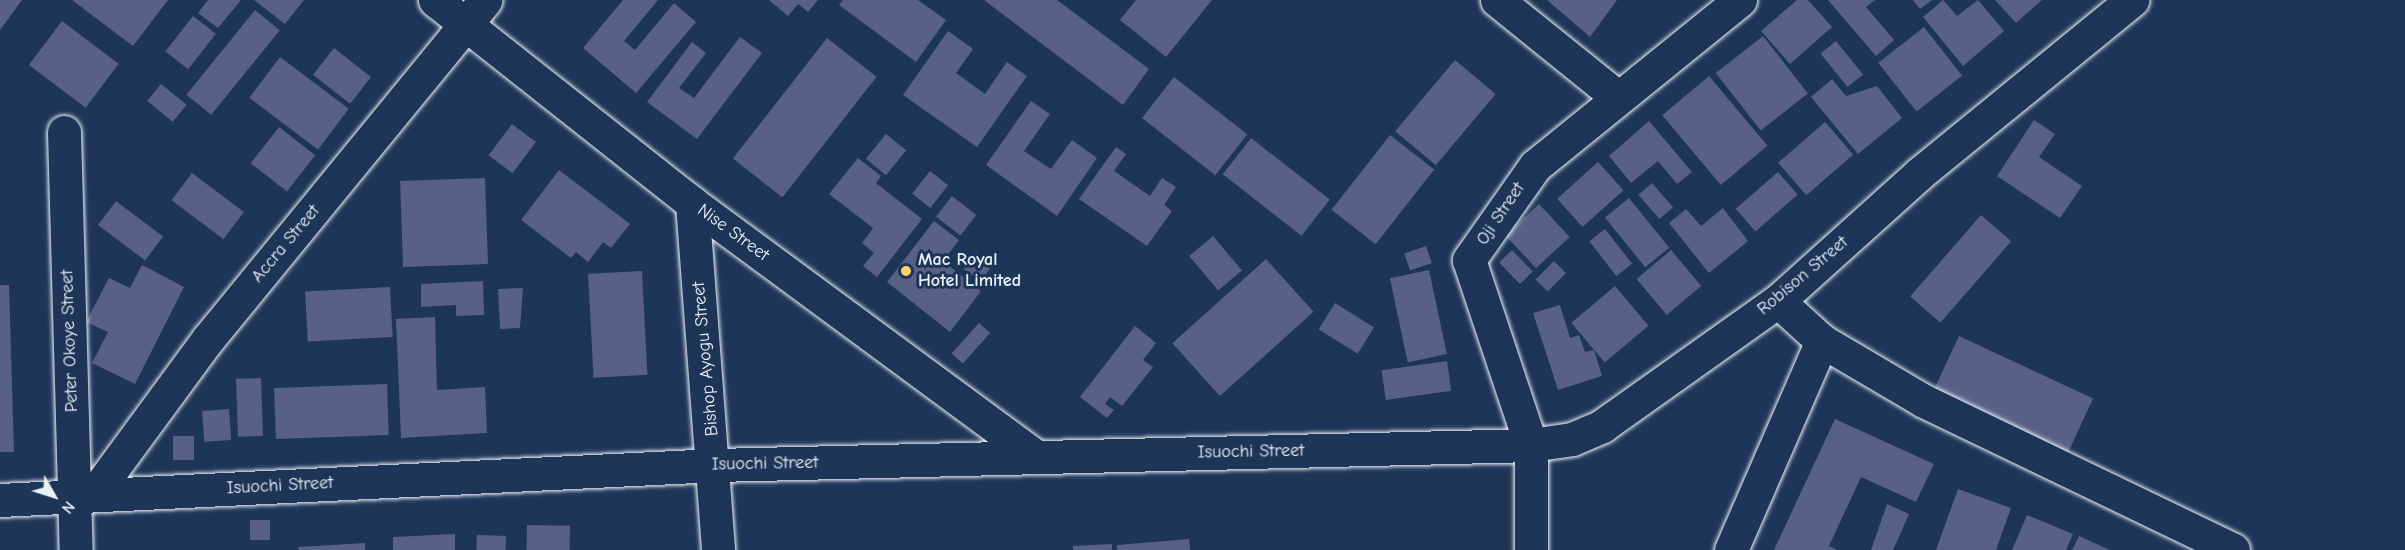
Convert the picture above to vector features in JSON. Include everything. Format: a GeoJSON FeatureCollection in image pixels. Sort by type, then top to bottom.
{"type":"FeatureCollection","features":[{"type":"Feature","properties":{"kind":"street","name":"Nise Street"},"geometry":{"type":"LineString","coordinates":[[435,0],[466,27],[692,203],[1037,457]]}},
{"type":"Feature","properties":{"kind":"street","name":"Accra Street"},"geometry":{"type":"LineString","coordinates":[[84,495],[208,339],[466,27],[485,0]]}},
{"type":"Feature","properties":{"kind":"street"},"geometry":{"type":"LineString","coordinates":[[1497,0],[1617,97]]}},
{"type":"Feature","properties":{"kind":"street","name":"Oji Street"},"geometry":{"type":"LineString","coordinates":[[1531,445],[1469,260],[1535,166],[1617,97],[1740,0]]}},
{"type":"Feature","properties":{"kind":"street","name":"Robison Street"},"geometry":{"type":"LineString","coordinates":[[1531,445],[1572,439],[1602,426],[1778,301],[1920,173],[2132,0]]}},
{"type":"Feature","properties":{"kind":"street","name":"Peter Okoye Street"},"geometry":{"type":"LineString","coordinates":[[64,132],[84,495],[76,550]]}},
{"type":"Feature","properties":{"kind":"street","name":"Bishop Ayogu Street"},"geometry":{"type":"LineString","coordinates":[[692,203],[715,465],[718,550]]}},
{"type":"Feature","properties":{"kind":"street"},"geometry":{"type":"LineString","coordinates":[[1778,301],[1822,341],[1923,401],[2233,550]]}},
{"type":"Feature","properties":{"kind":"street"},"geometry":{"type":"LineString","coordinates":[[1731,550],[1822,341]]}},
{"type":"Feature","properties":{"kind":"street"},"geometry":{"type":"LineString","coordinates":[[1531,445],[1531,550]]}},
{"type":"Feature","properties":{"kind":"street","name":"Isuochi Street"},"geometry":{"type":"LineString","coordinates":[[0,500],[715,465],[1531,445]]}},
{"type":"Feature","properties":{"kind":"building"},"geometry":{"type":"Polygon","coordinates":[[[0,0],[22,0],[0,30],[0,0]]]}},
{"type":"Feature","properties":{"kind":"building"},"geometry":{"type":"Polygon","coordinates":[[[72,0],[168,0],[133,46],[72,0]]]}},
{"type":"Feature","properties":{"kind":"building"},"geometry":{"type":"Polygon","coordinates":[[[208,0],[241,0],[218,28],[198,13],[208,0]]]}},
{"type":"Feature","properties":{"kind":"building"},"geometry":{"type":"Polygon","coordinates":[[[254,0],[304,0],[285,24],[254,0]]]}},
{"type":"Feature","properties":{"kind":"building"},"geometry":{"type":"Polygon","coordinates":[[[623,0],[658,0],[624,41],[635,50],[674,3],[696,22],[636,93],[583,48],[623,0]]]}},
{"type":"Feature","properties":{"kind":"building"},"geometry":{"type":"Polygon","coordinates":[[[769,0],[818,0],[808,12],[798,4],[788,16],[769,0]]]}},
{"type":"Feature","properties":{"kind":"building"},"geometry":{"type":"Polygon","coordinates":[[[843,0],[918,0],[946,20],[916,62],[839,5],[843,0]]]}},
{"type":"Feature","properties":{"kind":"building"},"geometry":{"type":"Polygon","coordinates":[[[984,0],[1057,0],[1149,69],[1123,105],[984,0]]]}},
{"type":"Feature","properties":{"kind":"building"},"geometry":{"type":"Polygon","coordinates":[[[1136,0],[1212,0],[1166,57],[1120,20],[1136,0]]]}},
{"type":"Feature","properties":{"kind":"building"},"geometry":{"type":"Polygon","coordinates":[[[1547,0],[1617,0],[1590,37],[1547,0]]]}},
{"type":"Feature","properties":{"kind":"building"},"geometry":{"type":"Polygon","coordinates":[[[1797,0],[1808,0],[1832,27],[1790,64],[1761,31],[1797,0]]]}},
{"type":"Feature","properties":{"kind":"building"},"geometry":{"type":"Polygon","coordinates":[[[1828,0],[1875,0],[1866,7],[1894,40],[1876,56],[1828,0]]]}},
{"type":"Feature","properties":{"kind":"building"},"geometry":{"type":"Polygon","coordinates":[[[1913,0],[1932,0],[1920,9],[1913,0]]]}},
{"type":"Feature","properties":{"kind":"building"},"geometry":{"type":"Polygon","coordinates":[[[1943,0],[1957,16],[1978,0],[2004,31],[1963,66],[1923,17],[1943,0]]]}},
{"type":"Feature","properties":{"kind":"building"},"geometry":{"type":"Polygon","coordinates":[[[1995,0],[2042,0],[2016,23],[1995,0]]]}},
{"type":"Feature","properties":{"kind":"building"},"geometry":{"type":"Polygon","coordinates":[[[255,10],[280,30],[211,115],[186,95],[255,10]]]}},
{"type":"Feature","properties":{"kind":"building"},"geometry":{"type":"Polygon","coordinates":[[[193,16],[216,34],[188,69],[165,51],[193,16]]]}},
{"type":"Feature","properties":{"kind":"building"},"geometry":{"type":"Polygon","coordinates":[[[62,21],[119,64],[86,108],[29,65],[62,21]]]}},
{"type":"Feature","properties":{"kind":"building"},"geometry":{"type":"Polygon","coordinates":[[[1924,27],[1962,76],[1916,112],[1878,63],[1924,27]]]}},
{"type":"Feature","properties":{"kind":"building"},"geometry":{"type":"Polygon","coordinates":[[[948,31],[973,49],[956,73],[985,94],[1007,62],[1027,76],[977,147],[903,95],[948,31]]]}},
{"type":"Feature","properties":{"kind":"building"},"geometry":{"type":"Polygon","coordinates":[[[1763,36],[1808,94],[1761,130],[1716,73],[1763,36]]]}},
{"type":"Feature","properties":{"kind":"building"},"geometry":{"type":"Polygon","coordinates":[[[740,37],[762,53],[697,139],[647,102],[692,42],[706,53],[679,88],[694,98],[740,37]]]}},
{"type":"Feature","properties":{"kind":"building"},"geometry":{"type":"Polygon","coordinates":[[[827,38],[877,77],[782,197],[733,159],[827,38]]]}},
{"type":"Feature","properties":{"kind":"building"},"geometry":{"type":"Polygon","coordinates":[[[1836,41],[1863,74],[1848,87],[1820,54],[1836,41]]]}},
{"type":"Feature","properties":{"kind":"building"},"geometry":{"type":"Polygon","coordinates":[[[334,48],[371,77],[350,104],[313,75],[334,48]]]}},
{"type":"Feature","properties":{"kind":"building"},"geometry":{"type":"Polygon","coordinates":[[[280,57],[349,109],[318,149],[249,98],[280,57]]]}},
{"type":"Feature","properties":{"kind":"building"},"geometry":{"type":"Polygon","coordinates":[[[1455,60],[1496,94],[1436,165],[1395,131],[1455,60]]]}},
{"type":"Feature","properties":{"kind":"building"},"geometry":{"type":"Polygon","coordinates":[[[1709,76],[1767,146],[1721,185],[1662,115],[1709,76]]]}},
{"type":"Feature","properties":{"kind":"building"},"geometry":{"type":"Polygon","coordinates":[[[1174,77],[1247,134],[1215,175],[1142,118],[1174,77]]]}},
{"type":"Feature","properties":{"kind":"building"},"geometry":{"type":"Polygon","coordinates":[[[1832,79],[1846,96],[1877,86],[1902,118],[1858,154],[1811,97],[1832,79]]]}},
{"type":"Feature","properties":{"kind":"building"},"geometry":{"type":"Polygon","coordinates":[[[161,84],[187,105],[173,122],[147,101],[161,84]]]}},
{"type":"Feature","properties":{"kind":"building"},"geometry":{"type":"Polygon","coordinates":[[[1031,101],[1050,114],[1024,151],[1051,169],[1072,140],[1097,158],[1057,216],[986,165],[1031,101]]]}},
{"type":"Feature","properties":{"kind":"building"},"geometry":{"type":"Polygon","coordinates":[[[2034,120],[2055,134],[2039,157],[2082,186],[2060,218],[1997,176],[2034,120]]]}},
{"type":"Feature","properties":{"kind":"building"},"geometry":{"type":"Polygon","coordinates":[[[1649,121],[1692,172],[1677,184],[1658,161],[1631,183],[1609,156],[1649,121]]]}},
{"type":"Feature","properties":{"kind":"building"},"geometry":{"type":"Polygon","coordinates":[[[1825,122],[1853,154],[1806,195],[1778,163],[1825,122]]]}},
{"type":"Feature","properties":{"kind":"building"},"geometry":{"type":"Polygon","coordinates":[[[512,124],[536,142],[512,173],[489,155],[512,124]]]}},
{"type":"Feature","properties":{"kind":"building"},"geometry":{"type":"Polygon","coordinates":[[[279,127],[315,155],[287,192],[251,163],[279,127]]]}},
{"type":"Feature","properties":{"kind":"building"},"geometry":{"type":"Polygon","coordinates":[[[886,134],[906,150],[886,175],[866,159],[886,134]]]}},
{"type":"Feature","properties":{"kind":"building"},"geometry":{"type":"Polygon","coordinates":[[[1390,135],[1434,169],[1376,244],[1332,210],[1390,135]]]}},
{"type":"Feature","properties":{"kind":"building"},"geometry":{"type":"Polygon","coordinates":[[[1251,138],[1330,200],[1301,236],[1223,174],[1251,138]]]}},
{"type":"Feature","properties":{"kind":"building"},"geometry":{"type":"Polygon","coordinates":[[[1116,147],[1126,154],[1114,171],[1150,196],[1162,178],[1176,187],[1164,205],[1172,211],[1147,246],[1079,199],[1116,147]]]}},
{"type":"Feature","properties":{"kind":"building"},"geometry":{"type":"Polygon","coordinates":[[[858,158],[881,176],[876,183],[922,219],[877,277],[863,266],[874,253],[862,243],[873,228],[829,194],[858,158]]]}},
{"type":"Feature","properties":{"kind":"building"},"geometry":{"type":"Polygon","coordinates":[[[1598,162],[1623,190],[1583,227],[1557,199],[1598,162]]]}},
{"type":"Feature","properties":{"kind":"building"},"geometry":{"type":"Polygon","coordinates":[[[559,170],[630,224],[611,248],[603,242],[588,262],[576,252],[571,258],[521,220],[559,170]]]}},
{"type":"Feature","properties":{"kind":"building"},"geometry":{"type":"Polygon","coordinates":[[[930,171],[948,185],[930,208],[912,194],[930,171]]]}},
{"type":"Feature","properties":{"kind":"building"},"geometry":{"type":"Polygon","coordinates":[[[1778,172],[1798,195],[1755,231],[1736,209],[1778,172]]]}},
{"type":"Feature","properties":{"kind":"building"},"geometry":{"type":"Polygon","coordinates":[[[192,173],[244,212],[223,239],[172,200],[192,173]]]}},
{"type":"Feature","properties":{"kind":"building"},"geometry":{"type":"Polygon","coordinates":[[[485,178],[488,264],[403,267],[400,181],[485,178]]]}},
{"type":"Feature","properties":{"kind":"building"},"geometry":{"type":"Polygon","coordinates":[[[1652,183],[1673,207],[1659,219],[1638,195],[1652,183]]]}},
{"type":"Feature","properties":{"kind":"building"},"geometry":{"type":"Polygon","coordinates":[[[952,196],[976,215],[960,236],[936,216],[952,196]]]}},
{"type":"Feature","properties":{"kind":"building"},"geometry":{"type":"Polygon","coordinates":[[[1629,198],[1669,248],[1645,267],[1605,218],[1629,198]]]}},
{"type":"Feature","properties":{"kind":"building"},"geometry":{"type":"Polygon","coordinates":[[[116,201],[163,237],[145,260],[98,225],[116,201]]]}},
{"type":"Feature","properties":{"kind":"building"},"geometry":{"type":"Polygon","coordinates":[[[1539,204],[1570,237],[1536,268],[1505,235],[1539,204]]]}},
{"type":"Feature","properties":{"kind":"building"},"geometry":{"type":"Polygon","coordinates":[[[1723,208],[1748,241],[1709,273],[1669,223],[1686,209],[1701,226],[1723,208]]]}},
{"type":"Feature","properties":{"kind":"building"},"geometry":{"type":"Polygon","coordinates":[[[1981,215],[2011,241],[1940,323],[1910,297],[1981,215]]]}},
{"type":"Feature","properties":{"kind":"building"},"geometry":{"type":"Polygon","coordinates":[[[934,221],[959,240],[943,261],[981,291],[950,332],[887,282],[934,221]]]}},
{"type":"Feature","properties":{"kind":"building"},"geometry":{"type":"Polygon","coordinates":[[[1605,229],[1632,264],[1616,276],[1589,241],[1605,229]]]}},
{"type":"Feature","properties":{"kind":"building"},"geometry":{"type":"Polygon","coordinates":[[[1213,236],[1242,270],[1218,290],[1189,256],[1213,236]]]}},
{"type":"Feature","properties":{"kind":"building"},"geometry":{"type":"Polygon","coordinates":[[[1426,246],[1432,263],[1410,271],[1404,253],[1426,246]]]}},
{"type":"Feature","properties":{"kind":"building"},"geometry":{"type":"Polygon","coordinates":[[[1512,250],[1533,272],[1520,284],[1499,263],[1512,250]]]}},
{"type":"Feature","properties":{"kind":"building"},"geometry":{"type":"Polygon","coordinates":[[[1671,250],[1701,286],[1667,315],[1637,279],[1671,250]]]}},
{"type":"Feature","properties":{"kind":"building"},"geometry":{"type":"Polygon","coordinates":[[[976,252],[993,265],[980,281],[963,269],[976,252]]]}},
{"type":"Feature","properties":{"kind":"building"},"geometry":{"type":"Polygon","coordinates":[[[1266,259],[1314,312],[1220,396],[1172,343],[1266,259]]]}},
{"type":"Feature","properties":{"kind":"building"},"geometry":{"type":"Polygon","coordinates":[[[1554,261],[1566,273],[1548,291],[1536,279],[1554,261]]]}},
{"type":"Feature","properties":{"kind":"building"},"geometry":{"type":"Polygon","coordinates":[[[142,265],[184,287],[135,384],[92,363],[108,332],[86,322],[109,278],[130,288],[142,265]]]}},
{"type":"Feature","properties":{"kind":"building"},"geometry":{"type":"Polygon","coordinates":[[[1429,270],[1447,354],[1408,362],[1390,278],[1429,270]]]}},
{"type":"Feature","properties":{"kind":"building"},"geometry":{"type":"Polygon","coordinates":[[[642,271],[647,375],[594,378],[588,274],[642,271]]]}},
{"type":"Feature","properties":{"kind":"building"},"geometry":{"type":"Polygon","coordinates":[[[483,281],[484,315],[456,316],[456,305],[421,307],[421,284],[483,281]]]}},
{"type":"Feature","properties":{"kind":"building"},"geometry":{"type":"Polygon","coordinates":[[[0,285],[9,285],[14,452],[0,452],[0,285]]]}},
{"type":"Feature","properties":{"kind":"building"},"geometry":{"type":"Polygon","coordinates":[[[1615,286],[1648,326],[1605,362],[1571,323],[1615,286]]]}},
{"type":"Feature","properties":{"kind":"building"},"geometry":{"type":"Polygon","coordinates":[[[390,287],[393,337],[308,341],[305,291],[390,287]]]}},
{"type":"Feature","properties":{"kind":"building"},"geometry":{"type":"Polygon","coordinates":[[[523,288],[520,328],[500,329],[498,289],[523,288]]]}},
{"type":"Feature","properties":{"kind":"building"},"geometry":{"type":"Polygon","coordinates":[[[1335,303],[1374,327],[1358,354],[1319,329],[1335,303]]]}},
{"type":"Feature","properties":{"kind":"building"},"geometry":{"type":"Polygon","coordinates":[[[1560,305],[1570,338],[1579,335],[1585,352],[1594,350],[1602,376],[1558,390],[1533,313],[1560,305]]]}},
{"type":"Feature","properties":{"kind":"building"},"geometry":{"type":"Polygon","coordinates":[[[435,317],[437,390],[485,387],[487,433],[401,438],[396,319],[435,317]]]}},
{"type":"Feature","properties":{"kind":"building"},"geometry":{"type":"Polygon","coordinates":[[[979,323],[990,333],[963,364],[952,353],[979,323]]]}},
{"type":"Feature","properties":{"kind":"building"},"geometry":{"type":"Polygon","coordinates":[[[1135,326],[1156,343],[1143,360],[1153,367],[1122,406],[1110,397],[1105,404],[1114,410],[1107,418],[1080,397],[1135,326]]]}},
{"type":"Feature","properties":{"kind":"building"},"geometry":{"type":"Polygon","coordinates":[[[1959,336],[2093,399],[2067,456],[1932,393],[1959,336]]]}},
{"type":"Feature","properties":{"kind":"building"},"geometry":{"type":"Polygon","coordinates":[[[1447,361],[1451,391],[1386,400],[1382,370],[1447,361]]]}},
{"type":"Feature","properties":{"kind":"building"},"geometry":{"type":"Polygon","coordinates":[[[261,378],[263,436],[238,437],[236,379],[261,378]]]}},
{"type":"Feature","properties":{"kind":"building"},"geometry":{"type":"Polygon","coordinates":[[[387,384],[389,435],[276,439],[274,388],[387,384]]]}},
{"type":"Feature","properties":{"kind":"building"},"geometry":{"type":"Polygon","coordinates":[[[229,409],[231,440],[204,442],[202,411],[229,409]]]}},
{"type":"Feature","properties":{"kind":"building"},"geometry":{"type":"Polygon","coordinates":[[[1835,419],[1934,464],[1916,502],[1861,477],[1829,546],[1837,550],[1774,550],[1835,419]]]}},
{"type":"Feature","properties":{"kind":"building"},"geometry":{"type":"Polygon","coordinates":[[[173,436],[194,436],[194,460],[173,460],[173,436]]]}},
{"type":"Feature","properties":{"kind":"building"},"geometry":{"type":"Polygon","coordinates":[[[1958,489],[2011,508],[1996,550],[1936,550],[1958,489]]]}},
{"type":"Feature","properties":{"kind":"building"},"geometry":{"type":"Polygon","coordinates":[[[1887,504],[1909,514],[1893,550],[1871,550],[1887,504]]]}},
{"type":"Feature","properties":{"kind":"building"},"geometry":{"type":"Polygon","coordinates":[[[2027,515],[2073,534],[2066,550],[2012,550],[2027,515]]]}},
{"type":"Feature","properties":{"kind":"building"},"geometry":{"type":"Polygon","coordinates":[[[250,520],[270,520],[270,540],[250,540],[250,520]]]}},
{"type":"Feature","properties":{"kind":"building"},"geometry":{"type":"Polygon","coordinates":[[[527,525],[570,526],[570,550],[527,550],[527,525]]]}},
{"type":"Feature","properties":{"kind":"building"},"geometry":{"type":"Polygon","coordinates":[[[455,534],[455,550],[393,550],[393,537],[455,534]]]}},
{"type":"Feature","properties":{"kind":"building"},"geometry":{"type":"Polygon","coordinates":[[[477,535],[506,536],[505,550],[476,550],[477,535]]]}},
{"type":"Feature","properties":{"kind":"building"},"geometry":{"type":"Polygon","coordinates":[[[2079,536],[2110,550],[2072,550],[2079,536]]]}},
{"type":"Feature","properties":{"kind":"building"},"geometry":{"type":"Polygon","coordinates":[[[1189,539],[1190,550],[1117,550],[1117,545],[1189,539]]]}},
{"type":"Feature","properties":{"kind":"building"},"geometry":{"type":"Polygon","coordinates":[[[365,543],[365,550],[299,550],[298,547],[365,543]]]}},
{"type":"Feature","properties":{"kind":"building"},"geometry":{"type":"Polygon","coordinates":[[[1112,544],[1112,550],[1073,550],[1073,546],[1112,544]]]}},
{"type":"Feature","properties":{"kind":"place","name":"Mac Royal Hotel Limited"},"geometry":{"type":"Point","coordinates":[906,271]}}]}
